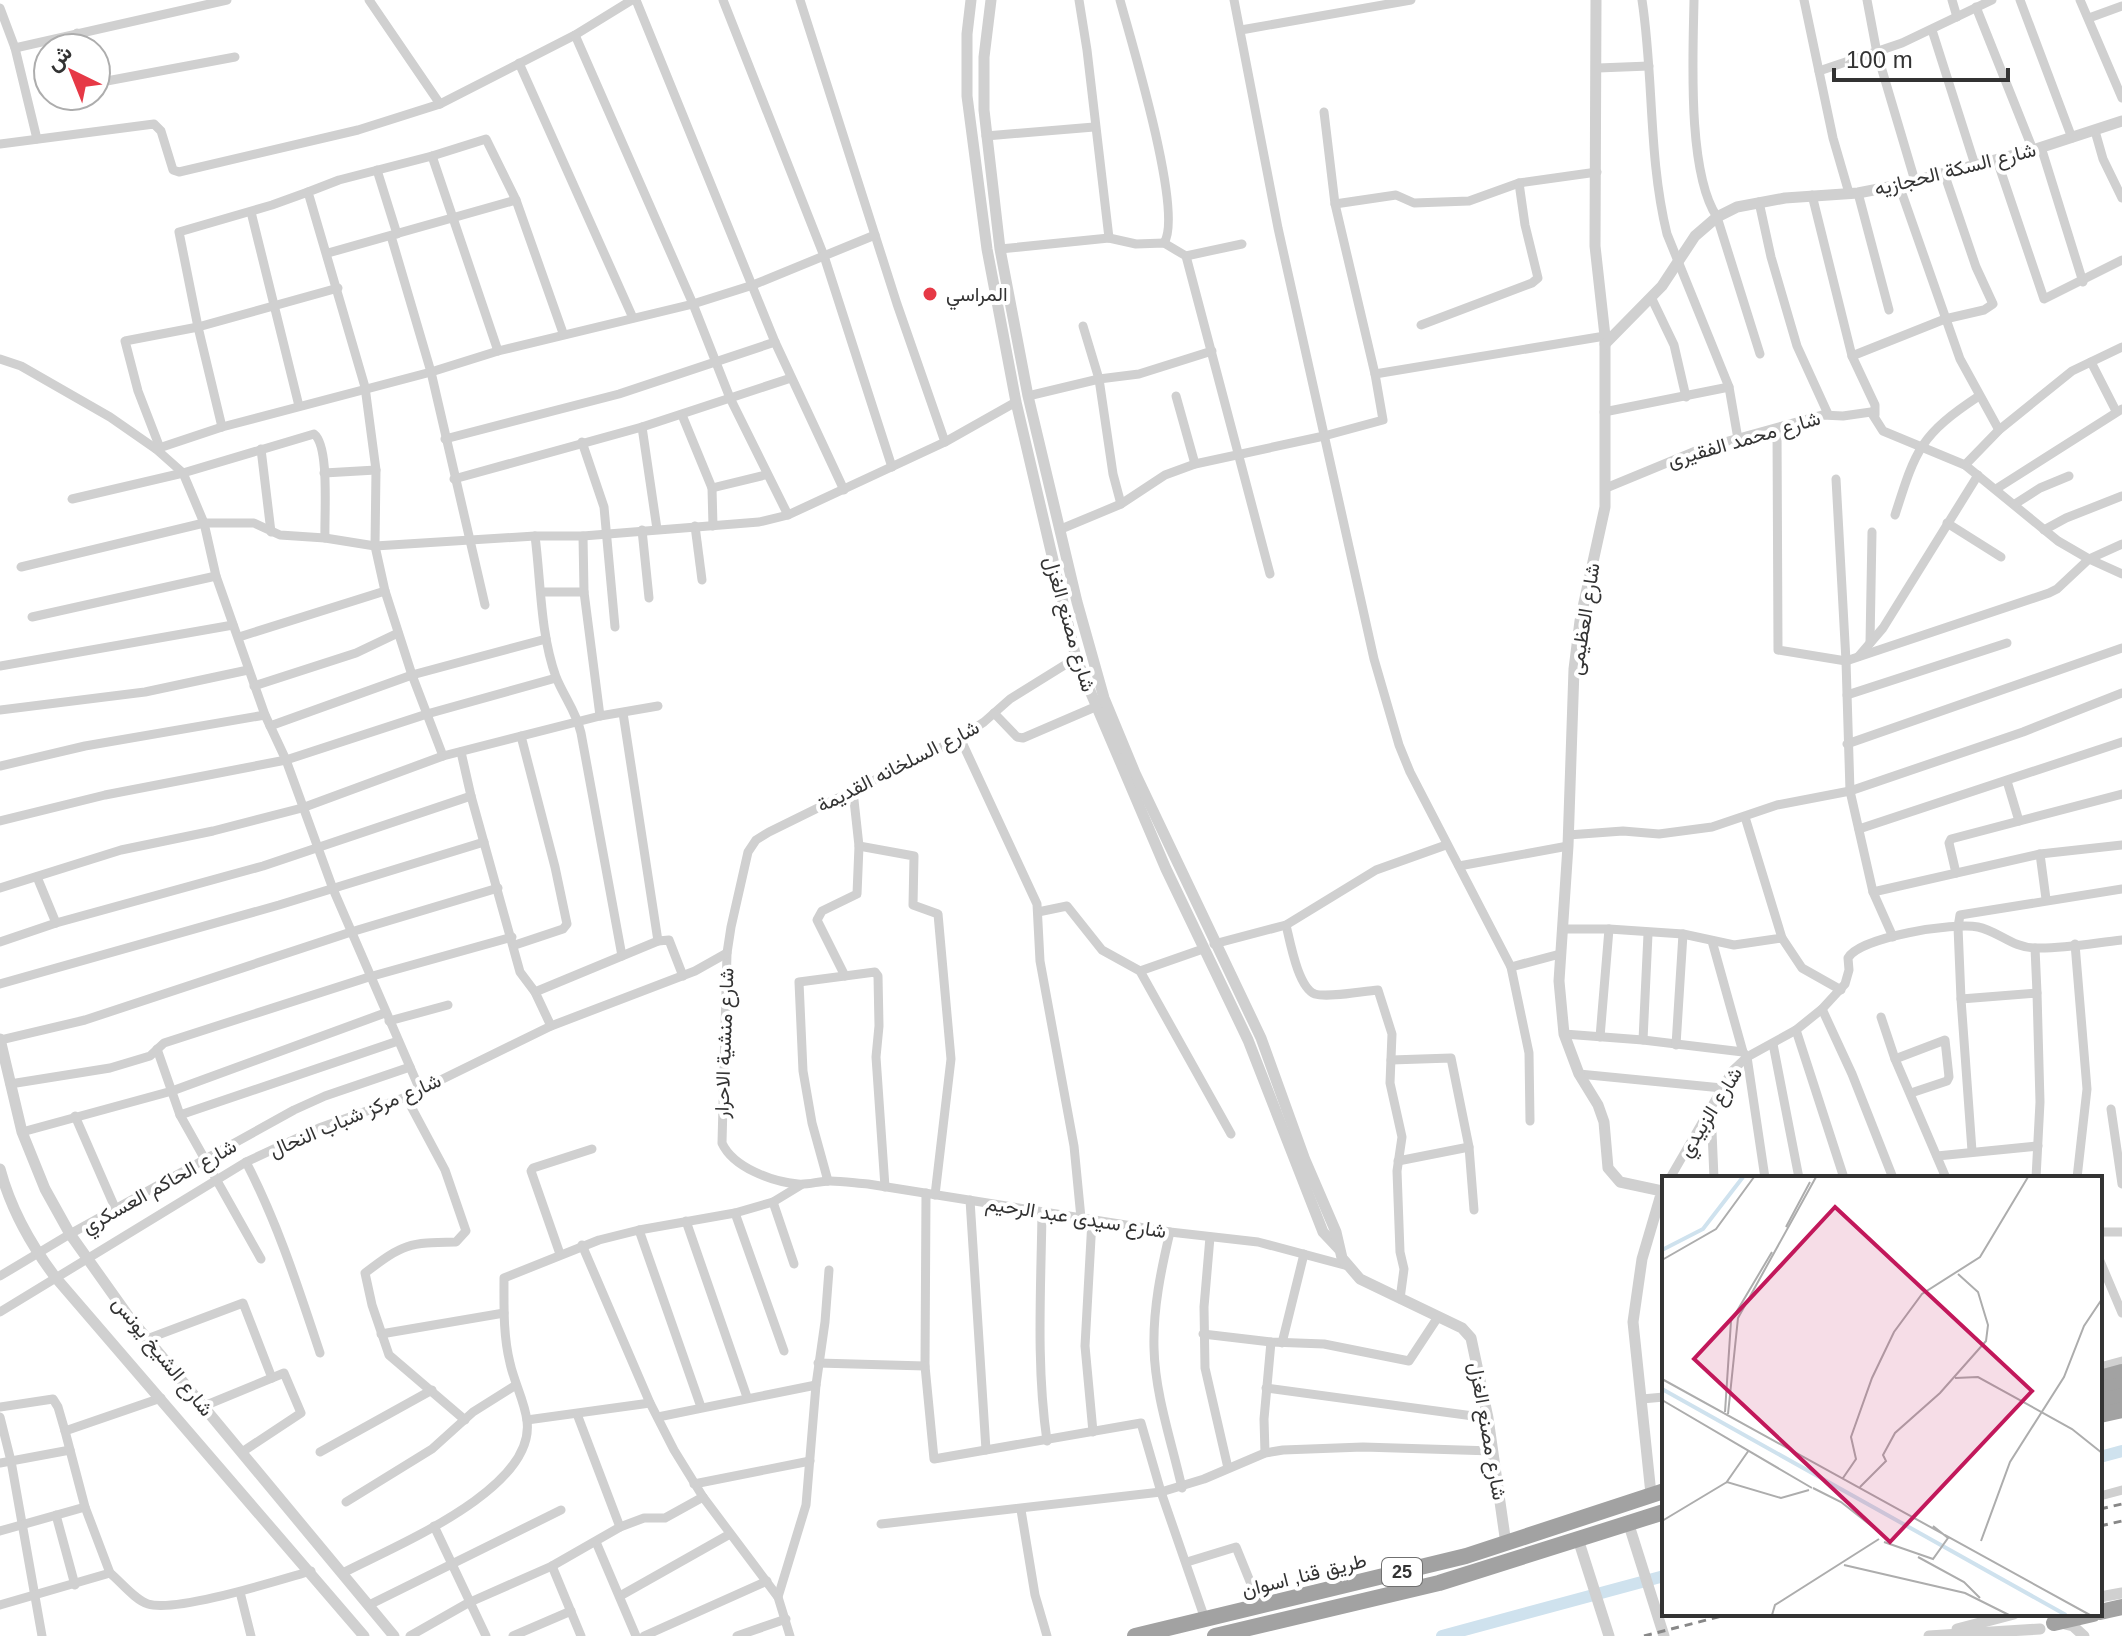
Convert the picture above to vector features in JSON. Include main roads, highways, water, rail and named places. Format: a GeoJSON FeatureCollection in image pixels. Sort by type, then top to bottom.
{"type":"FeatureCollection","features":[{"type":"Feature","properties":{"kind":"highway"},"geometry":{"type":"LineString","coordinates":[[2102,1377],[2122,1372]]}},
{"type":"Feature","properties":{"kind":"highway"},"geometry":{"type":"LineString","coordinates":[[2102,1389],[2122,1385]]}},
{"type":"Feature","properties":{"kind":"highway"},"geometry":{"type":"LineString","coordinates":[[2102,1401],[2122,1396]]}},
{"type":"Feature","properties":{"kind":"highway"},"geometry":{"type":"LineString","coordinates":[[2102,1415],[2122,1410]]}},
{"type":"Feature","properties":{"kind":"highway","name":"طريق قنا, اسوان"},"geometry":{"type":"LineString","coordinates":[[1135,1636],[1466,1556],[1658,1492]]}},
{"type":"Feature","properties":{"kind":"highway","name":"طريق قنا, اسوان"},"geometry":{"type":"LineString","coordinates":[[1215,1636],[1439,1583],[1662,1513]]}},
{"type":"Feature","properties":{"kind":"highway"},"geometry":{"type":"LineString","coordinates":[[2102,1612],[2122,1607]]}},
{"type":"Feature","properties":{"kind":"highway"},"geometry":{"type":"LineString","coordinates":[[2042,1629],[2086,1616]]}},
{"type":"Feature","properties":{"kind":"waterway"},"geometry":{"type":"LineString","coordinates":[[2102,1456],[2122,1451]]}},
{"type":"Feature","properties":{"kind":"waterway"},"geometry":{"type":"LineString","coordinates":[[1442,1636],[1662,1577]]}},
{"type":"Feature","properties":{"kind":"railway"},"geometry":{"type":"LineString","coordinates":[[2102,1509],[2122,1504]]}},
{"type":"Feature","properties":{"kind":"railway"},"geometry":{"type":"LineString","coordinates":[[2102,1526],[2122,1521]]}},
{"type":"Feature","properties":{"kind":"railway"},"geometry":{"type":"LineString","coordinates":[[1644,1636],[1722,1616]]}},
{"type":"Feature","properties":{"kind":"place","name":"المراسي"},"geometry":{"type":"Point","coordinates":[930,294]}}]}
